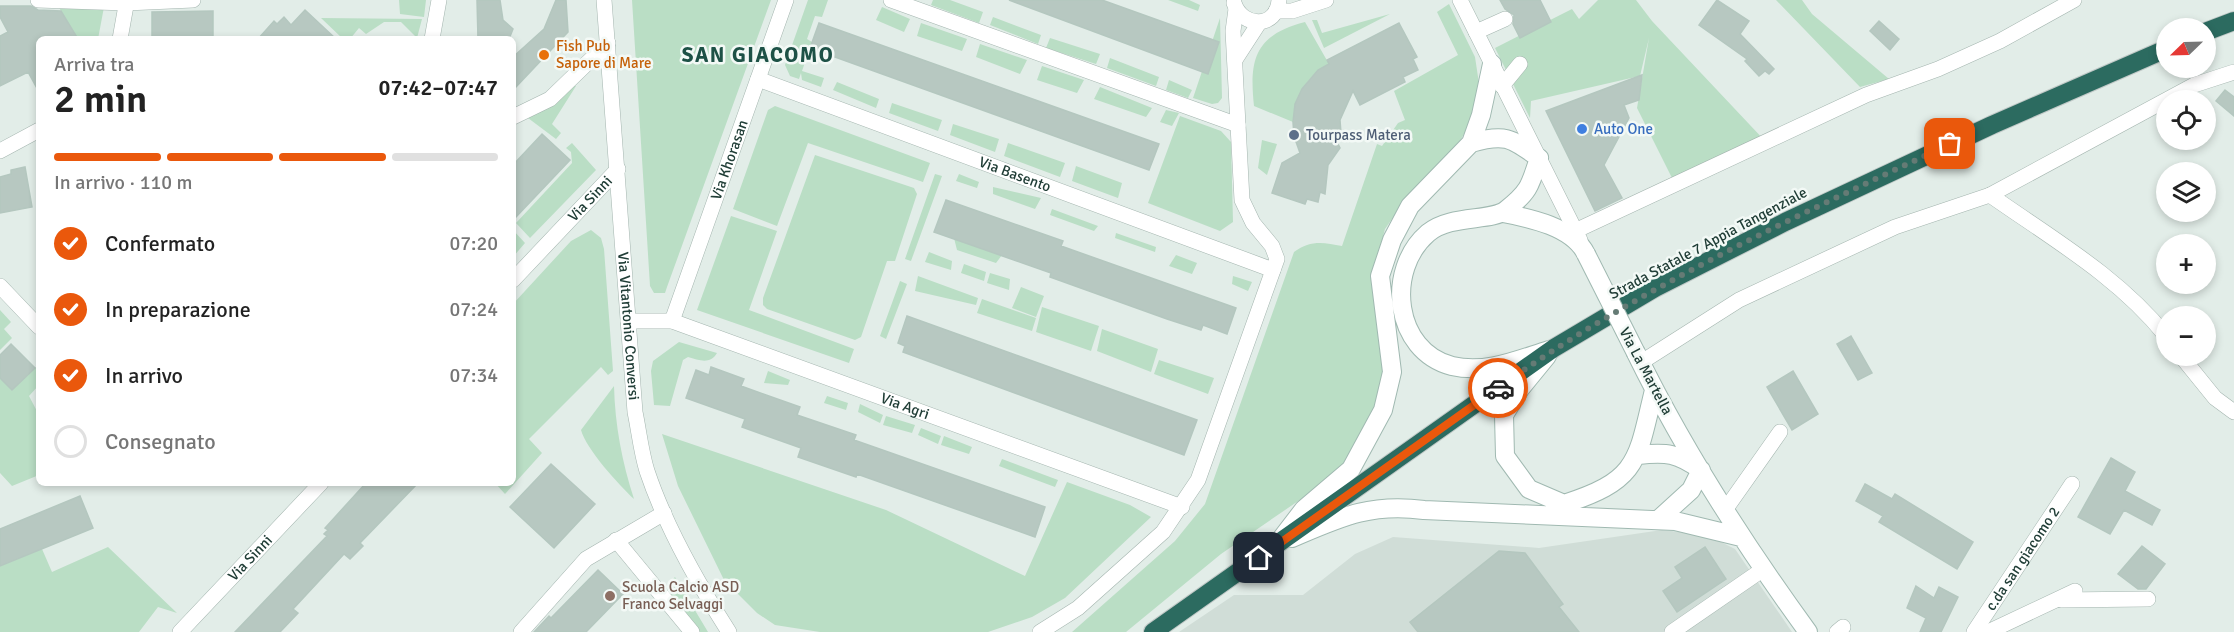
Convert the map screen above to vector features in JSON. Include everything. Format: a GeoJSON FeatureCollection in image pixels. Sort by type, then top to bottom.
{"type":"FeatureCollection","features":[{"type":"Feature","properties":{"kind":"highway"},"geometry":{"type":"LineString","coordinates":[[2216,28],[2234,21]]}},
{"type":"Feature","properties":{"kind":"highway","name":"Strada Statale 7 Appia Tangenziale"},"geometry":{"type":"LineString","coordinates":[[1153,632],[1554,348],[1655,288],[1785,222],[1992,125],[2156,53]]}},
{"type":"Feature","properties":{"kind":"street"},"geometry":{"type":"LineString","coordinates":[[38,0],[126,2],[193,0]]}},
{"type":"Feature","properties":{"kind":"street"},"geometry":{"type":"LineString","coordinates":[[433,36],[439,0]]}},
{"type":"Feature","properties":{"kind":"street","name":"Via Vitantonio Conversi"},"geometry":{"type":"LineString","coordinates":[[604,0],[635,412],[647,470],[664,513],[684,555],[729,632]]}},
{"type":"Feature","properties":{"kind":"street","name":"Via Khorasan"},"geometry":{"type":"LineString","coordinates":[[672,321],[786,0]]}},
{"type":"Feature","properties":{"kind":"street"},"geometry":{"type":"LineString","coordinates":[[891,0],[1238,125]]}},
{"type":"Feature","properties":{"kind":"street"},"geometry":{"type":"LineString","coordinates":[[1288,0],[1307,5]]}},
{"type":"Feature","properties":{"kind":"street"},"geometry":{"type":"LineString","coordinates":[[1235,60],[1259,23],[1278,5],[1292,11],[1326,0]]}},
{"type":"Feature","properties":{"kind":"street","name":"Via La Martella"},"geometry":{"type":"LineString","coordinates":[[1460,0],[1654,390],[1741,537],[1762,570],[1808,632]]}},
{"type":"Feature","properties":{"kind":"street"},"geometry":{"type":"LineString","coordinates":[[1554,348],[1498,366],[1470,370],[1445,364],[1423,351],[1410,330],[1401,302],[1400,279],[1408,257],[1429,233],[1452,220],[1503,213],[1533,219],[1581,242],[1779,129],[1948,64],[2000,41],[2074,0]]}},
{"type":"Feature","properties":{"kind":"street"},"geometry":{"type":"LineString","coordinates":[[120,36],[126,2]]}},
{"type":"Feature","properties":{"kind":"street"},"geometry":{"type":"LineString","coordinates":[[1233,3],[1245,20],[1259,23]]}},
{"type":"Feature","properties":{"kind":"street"},"geometry":{"type":"LineString","coordinates":[[1040,632],[1078,608],[1163,532],[1182,507],[1198,480],[1277,259],[1272,246],[1253,224],[1242,200],[1233,3]]}},
{"type":"Feature","properties":{"kind":"street"},"geometry":{"type":"LineString","coordinates":[[1476,32],[1505,19]]}},
{"type":"Feature","properties":{"kind":"street"},"geometry":{"type":"LineString","coordinates":[[516,116],[550,99],[608,43]]}},
{"type":"Feature","properties":{"kind":"street"},"geometry":{"type":"LineString","coordinates":[[1276,545],[1304,508],[1351,469],[1383,410],[1392,372],[1380,276],[1392,240],[1410,206],[1471,143],[1481,115],[1491,64]]}},
{"type":"Feature","properties":{"kind":"street"},"geometry":{"type":"LineString","coordinates":[[1502,86],[1520,64]]}},
{"type":"Feature","properties":{"kind":"street"},"geometry":{"type":"LineString","coordinates":[[1638,358],[1739,300],[1895,227],[1990,195],[2194,85],[2234,72]]}},
{"type":"Feature","properties":{"kind":"street","name":"Via Basento"},"geometry":{"type":"LineString","coordinates":[[758,79],[1273,270]]}},
{"type":"Feature","properties":{"kind":"street"},"geometry":{"type":"LineString","coordinates":[[0,151],[36,132]]}},
{"type":"Feature","properties":{"kind":"street"},"geometry":{"type":"LineString","coordinates":[[1471,143],[1495,136],[1517,142],[1539,158],[1529,189],[1503,213]]}},
{"type":"Feature","properties":{"kind":"street","name":"Via Sinni"},"geometry":{"type":"LineString","coordinates":[[516,277],[618,169]]}},
{"type":"Feature","properties":{"kind":"street"},"geometry":{"type":"LineString","coordinates":[[1990,195],[2108,277],[2156,323]]}},
{"type":"Feature","properties":{"kind":"street"},"geometry":{"type":"LineString","coordinates":[[0,286],[36,324]]}},
{"type":"Feature","properties":{"kind":"street","name":"Via Agri"},"geometry":{"type":"LineString","coordinates":[[628,321],[672,321],[1182,507]]}},
{"type":"Feature","properties":{"kind":"street"},"geometry":{"type":"LineString","coordinates":[[1554,348],[1520,388],[1504,415],[1505,456],[1529,489],[1564,504],[1598,493],[1622,476],[1638,456],[1654,390]]}},
{"type":"Feature","properties":{"kind":"street"},"geometry":{"type":"LineString","coordinates":[[2189,366],[2215,398],[2234,412]]}},
{"type":"Feature","properties":{"kind":"street"},"geometry":{"type":"LineString","coordinates":[[1725,510],[1780,432]]}},
{"type":"Feature","properties":{"kind":"street"},"geometry":{"type":"LineString","coordinates":[[1638,456],[1661,452],[1682,456],[1701,470],[1691,490],[1658,520]]}},
{"type":"Feature","properties":{"kind":"street","name":"c.da san giacomo 2"},"geometry":{"type":"LineString","coordinates":[[1974,632],[2072,484]]}},
{"type":"Feature","properties":{"kind":"street","name":"Via Sinni"},"geometry":{"type":"LineString","coordinates":[[180,632],[318,486]]}},
{"type":"Feature","properties":{"kind":"street"},"geometry":{"type":"LineString","coordinates":[[1276,545],[1348,514],[1394,506],[1424,510],[1658,520],[1708,527],[1741,537]]}},
{"type":"Feature","properties":{"kind":"street"},"geometry":{"type":"LineString","coordinates":[[521,632],[586,559],[664,513]]}},
{"type":"Feature","properties":{"kind":"street"},"geometry":{"type":"LineString","coordinates":[[616,540],[692,632]]}},
{"type":"Feature","properties":{"kind":"street"},"geometry":{"type":"LineString","coordinates":[[1672,632],[1762,570]]}},
{"type":"Feature","properties":{"kind":"street","name":"c.da san giacomo 2"},"geometry":{"type":"LineString","coordinates":[[1988,632],[2075,591]]}},
{"type":"Feature","properties":{"kind":"street","name":"c.da san giacomo 2"},"geometry":{"type":"LineString","coordinates":[[2055,600],[2148,599]]}},
{"type":"Feature","properties":{"kind":"shaded area"},"geometry":{"type":"Polygon","coordinates":[[[1662,530],[1707,535],[1735,549],[1792,632],[1179,632],[1234,595],[1303,595],[1355,554],[1393,537],[1539,548],[1662,530]]]}},
{"type":"Feature","properties":{"kind":"green space"},"geometry":{"type":"Polygon","coordinates":[[[399,0],[426,0],[424,17],[400,14],[399,0]]]}},
{"type":"Feature","properties":{"kind":"green space"},"geometry":{"type":"Polygon","coordinates":[[[632,0],[771,0],[665,293],[654,293],[650,286],[632,0]]]}},
{"type":"Feature","properties":{"kind":"green space"},"geometry":{"type":"Polygon","coordinates":[[[808,0],[828,0],[822,17],[815,16],[807,39],[812,42],[802,71],[824,78],[821,87],[802,80],[801,73],[799,79],[790,76],[785,65],[808,0]]]}},
{"type":"Feature","properties":{"kind":"green space"},"geometry":{"type":"Polygon","coordinates":[[[933,0],[950,0],[983,12],[979,23],[931,5],[933,0]]]}},
{"type":"Feature","properties":{"kind":"green space"},"geometry":{"type":"Polygon","coordinates":[[[1168,0],[1189,0],[1200,5],[1198,11],[1168,0]]]}},
{"type":"Feature","properties":{"kind":"green space"},"geometry":{"type":"Polygon","coordinates":[[[1598,0],[1636,0],[1652,21],[1766,142],[1672,178],[1637,108],[1649,38],[1640,76],[1531,101],[1530,118],[1495,48],[1572,9],[1579,19],[1598,0]]]}},
{"type":"Feature","properties":{"kind":"green space"},"geometry":{"type":"Polygon","coordinates":[[[1776,0],[1802,0],[1812,14],[1889,79],[1860,87],[1776,0]]]}},
{"type":"Feature","properties":{"kind":"green space"},"geometry":{"type":"Polygon","coordinates":[[[1449,4],[1475,57],[1480,90],[1473,119],[1455,149],[1403,203],[1385,229],[1378,256],[1383,376],[1378,401],[1346,464],[1320,486],[1221,554],[1126,632],[1072,632],[1175,541],[1205,504],[1294,252],[1306,245],[1317,243],[1342,246],[1377,144],[1382,146],[1398,123],[1405,120],[1394,91],[1458,55],[1437,12],[1449,4]]]}},
{"type":"Feature","properties":{"kind":"green space"},"geometry":{"type":"Polygon","coordinates":[[[58,6],[104,7],[99,36],[76,36],[58,6]]]}},
{"type":"Feature","properties":{"kind":"green space"},"geometry":{"type":"Polygon","coordinates":[[[882,7],[910,19],[904,32],[876,20],[882,7]]]}},
{"type":"Feature","properties":{"kind":"green space"},"geometry":{"type":"Polygon","coordinates":[[[1390,14],[1324,48],[1312,20],[1317,20],[1322,33],[1390,14]]]}},
{"type":"Feature","properties":{"kind":"green space"},"geometry":{"type":"Polygon","coordinates":[[[993,17],[1041,35],[1038,44],[990,25],[993,17]]]}},
{"type":"Feature","properties":{"kind":"green space"},"geometry":{"type":"Polygon","coordinates":[[[321,18],[422,19],[418,36],[401,22],[384,22],[366,34],[359,28],[352,36],[340,36],[321,18]]]}},
{"type":"Feature","properties":{"kind":"green space"},"geometry":{"type":"Polygon","coordinates":[[[1220,18],[1222,98],[1218,103],[1212,104],[1193,98],[1220,18]]]}},
{"type":"Feature","properties":{"kind":"green space"},"geometry":{"type":"Polygon","coordinates":[[[1305,22],[1329,64],[1308,81],[1297,104],[1293,122],[1254,106],[1253,75],[1259,51],[1266,42],[1288,27],[1305,22]]]}},
{"type":"Feature","properties":{"kind":"green space"},"geometry":{"type":"Polygon","coordinates":[[[921,23],[967,39],[962,51],[917,36],[921,23]]]}},
{"type":"Feature","properties":{"kind":"green space"},"geometry":{"type":"Polygon","coordinates":[[[1050,38],[1100,54],[1096,64],[1046,48],[1050,38]]]}},
{"type":"Feature","properties":{"kind":"green space"},"geometry":{"type":"Polygon","coordinates":[[[980,44],[1027,60],[1020,74],[976,57],[980,44]]]}},
{"type":"Feature","properties":{"kind":"green space"},"geometry":{"type":"Polygon","coordinates":[[[1110,58],[1159,77],[1156,86],[1107,68],[1110,58]]]}},
{"type":"Feature","properties":{"kind":"green space"},"geometry":{"type":"Polygon","coordinates":[[[1042,66],[1084,80],[1077,93],[1037,80],[1042,66]]]}},
{"type":"Feature","properties":{"kind":"green space"},"geometry":{"type":"Polygon","coordinates":[[[1169,80],[1192,90],[1188,98],[1166,90],[1169,80]]]}},
{"type":"Feature","properties":{"kind":"green space"},"geometry":{"type":"Polygon","coordinates":[[[837,82],[879,99],[876,108],[833,90],[837,82]]]}},
{"type":"Feature","properties":{"kind":"green space"},"geometry":{"type":"Polygon","coordinates":[[[572,85],[576,86],[552,124],[561,133],[556,139],[524,115],[572,85]]]}},
{"type":"Feature","properties":{"kind":"green space"},"geometry":{"type":"Polygon","coordinates":[[[1100,87],[1152,108],[1146,117],[1094,99],[1100,87]]]}},
{"type":"Feature","properties":{"kind":"green space"},"geometry":{"type":"Polygon","coordinates":[[[892,103],[942,120],[938,131],[889,113],[892,103]]]}},
{"type":"Feature","properties":{"kind":"green space"},"geometry":{"type":"Polygon","coordinates":[[[775,106],[930,163],[923,182],[808,143],[777,226],[733,209],[768,110],[775,106]]]}},
{"type":"Feature","properties":{"kind":"green space"},"geometry":{"type":"Polygon","coordinates":[[[1166,110],[1179,113],[1172,126],[1160,122],[1166,110]]]}},
{"type":"Feature","properties":{"kind":"green space"},"geometry":{"type":"Polygon","coordinates":[[[1180,116],[1221,131],[1231,142],[1233,222],[1220,231],[1148,203],[1180,116]]]}},
{"type":"Feature","properties":{"kind":"green space"},"geometry":{"type":"Polygon","coordinates":[[[953,124],[999,139],[995,152],[950,135],[953,124]]]}},
{"type":"Feature","properties":{"kind":"green space"},"geometry":{"type":"Polygon","coordinates":[[[1262,140],[1277,144],[1267,175],[1258,168],[1262,140]]]}},
{"type":"Feature","properties":{"kind":"green space"},"geometry":{"type":"Polygon","coordinates":[[[572,143],[596,170],[530,238],[516,223],[572,163],[571,152],[566,148],[572,143]]]}},
{"type":"Feature","properties":{"kind":"green space"},"geometry":{"type":"Polygon","coordinates":[[[1008,143],[1065,163],[1060,177],[1004,156],[1008,143]]]}},
{"type":"Feature","properties":{"kind":"green space"},"geometry":{"type":"Polygon","coordinates":[[[815,155],[914,188],[917,194],[895,261],[887,261],[861,337],[855,340],[767,309],[763,305],[763,298],[815,155]]]}},
{"type":"Feature","properties":{"kind":"green space"},"geometry":{"type":"Polygon","coordinates":[[[1076,166],[1122,183],[1118,198],[1072,181],[1076,166]]]}},
{"type":"Feature","properties":{"kind":"green space"},"geometry":{"type":"Polygon","coordinates":[[[935,174],[942,176],[911,261],[905,259],[935,174]]]}},
{"type":"Feature","properties":{"kind":"green space"},"geometry":{"type":"Polygon","coordinates":[[[959,174],[979,182],[977,188],[956,181],[959,174]]]}},
{"type":"Feature","properties":{"kind":"green space"},"geometry":{"type":"Polygon","coordinates":[[[993,187],[1041,198],[1035,209],[993,194],[993,187]]]}},
{"type":"Feature","properties":{"kind":"green space"},"geometry":{"type":"Polygon","coordinates":[[[1052,209],[1098,226],[1094,231],[1050,215],[1052,209]]]}},
{"type":"Feature","properties":{"kind":"green space"},"geometry":{"type":"Polygon","coordinates":[[[731,216],[777,231],[749,310],[854,349],[849,363],[697,310],[731,216]]]}},
{"type":"Feature","properties":{"kind":"green space"},"geometry":{"type":"Polygon","coordinates":[[[591,230],[601,238],[604,249],[613,371],[608,375],[601,367],[529,439],[542,453],[516,482],[516,301],[571,241],[591,230]]]}},
{"type":"Feature","properties":{"kind":"green space"},"geometry":{"type":"Polygon","coordinates":[[[516,233],[525,243],[516,254],[516,233]]]}},
{"type":"Feature","properties":{"kind":"green space"},"geometry":{"type":"Polygon","coordinates":[[[1116,233],[1156,247],[1155,252],[1115,238],[1116,233]]]}},
{"type":"Feature","properties":{"kind":"green space"},"geometry":{"type":"Polygon","coordinates":[[[954,238],[1002,255],[996,263],[957,250],[954,238]]]}},
{"type":"Feature","properties":{"kind":"green space"},"geometry":{"type":"Polygon","coordinates":[[[929,252],[952,261],[951,270],[925,262],[929,252]]]}},
{"type":"Feature","properties":{"kind":"green space"},"geometry":{"type":"Polygon","coordinates":[[[1176,255],[1197,263],[1192,274],[1169,266],[1176,255]]]}},
{"type":"Feature","properties":{"kind":"green space"},"geometry":{"type":"Polygon","coordinates":[[[964,264],[986,272],[984,281],[961,273],[964,264]]]}},
{"type":"Feature","properties":{"kind":"green space"},"geometry":{"type":"Polygon","coordinates":[[[990,273],[1010,279],[1009,290],[987,283],[990,273]]]}},
{"type":"Feature","properties":{"kind":"green space"},"geometry":{"type":"Polygon","coordinates":[[[918,276],[978,298],[976,305],[915,291],[918,276]]]}},
{"type":"Feature","properties":{"kind":"green space"},"geometry":{"type":"Polygon","coordinates":[[[1233,276],[1252,282],[1248,291],[1232,284],[1233,276]]]}},
{"type":"Feature","properties":{"kind":"green space"},"geometry":{"type":"Polygon","coordinates":[[[900,281],[907,284],[886,339],[880,336],[900,281]]]}},
{"type":"Feature","properties":{"kind":"green space"},"geometry":{"type":"Polygon","coordinates":[[[1021,287],[1044,296],[1036,317],[1012,308],[1021,287]]]}},
{"type":"Feature","properties":{"kind":"green space"},"geometry":{"type":"Polygon","coordinates":[[[982,299],[1036,318],[1032,331],[977,313],[982,299]]]}},
{"type":"Feature","properties":{"kind":"green space"},"geometry":{"type":"Polygon","coordinates":[[[1042,307],[1099,326],[1091,351],[1036,332],[1042,307]]]}},
{"type":"Feature","properties":{"kind":"green space"},"geometry":{"type":"Polygon","coordinates":[[[0,310],[11,322],[4,329],[12,338],[0,350],[0,310]]]}},
{"type":"Feature","properties":{"kind":"green space"},"geometry":{"type":"Polygon","coordinates":[[[1102,329],[1158,349],[1151,372],[1097,351],[1102,329]]]}},
{"type":"Feature","properties":{"kind":"green space"},"geometry":{"type":"Polygon","coordinates":[[[679,342],[717,353],[708,360],[688,357],[683,360],[670,406],[654,405],[651,371],[653,361],[679,342]]]}},
{"type":"Feature","properties":{"kind":"green space"},"geometry":{"type":"Polygon","coordinates":[[[1159,360],[1214,378],[1208,394],[1154,374],[1159,360]]]}},
{"type":"Feature","properties":{"kind":"green space"},"geometry":{"type":"Polygon","coordinates":[[[36,367],[36,388],[29,396],[36,409],[36,476],[12,486],[0,473],[0,378],[12,390],[36,367]]]}},
{"type":"Feature","properties":{"kind":"green space"},"geometry":{"type":"Polygon","coordinates":[[[768,371],[790,380],[788,385],[764,383],[768,371]]]}},
{"type":"Feature","properties":{"kind":"green space"},"geometry":{"type":"Polygon","coordinates":[[[614,386],[620,443],[634,499],[589,447],[581,430],[614,386]]]}},
{"type":"Feature","properties":{"kind":"green space"},"geometry":{"type":"Polygon","coordinates":[[[827,396],[848,403],[846,410],[824,403],[827,396]]]}},
{"type":"Feature","properties":{"kind":"green space"},"geometry":{"type":"Polygon","coordinates":[[[860,404],[883,415],[880,423],[858,412],[860,404]]]}},
{"type":"Feature","properties":{"kind":"green space"},"geometry":{"type":"Polygon","coordinates":[[[886,416],[915,425],[912,433],[883,425],[886,416]]]}},
{"type":"Feature","properties":{"kind":"green space"},"geometry":{"type":"Polygon","coordinates":[[[921,428],[941,436],[938,444],[918,435],[921,428]]]}},
{"type":"Feature","properties":{"kind":"green space"},"geometry":{"type":"Polygon","coordinates":[[[662,434],[886,510],[1025,576],[1067,482],[1130,505],[1151,517],[1065,598],[1032,617],[988,632],[820,632],[775,625],[757,613],[724,580],[678,486],[662,434]]]}},
{"type":"Feature","properties":{"kind":"green space"},"geometry":{"type":"Polygon","coordinates":[[[944,436],[972,447],[969,454],[941,445],[944,436]]]}},
{"type":"Feature","properties":{"kind":"green space"},"geometry":{"type":"Polygon","coordinates":[[[1002,459],[1058,480],[1055,487],[999,466],[1002,459]]]}},
{"type":"Feature","properties":{"kind":"green space"},"geometry":{"type":"Polygon","coordinates":[[[498,486],[512,486],[505,494],[498,486]]]}},
{"type":"Feature","properties":{"kind":"green space"},"geometry":{"type":"Polygon","coordinates":[[[108,547],[177,613],[158,607],[139,632],[0,632],[0,566],[42,549],[52,572],[108,547]]]}},
{"type":"Feature","properties":{"kind":"green space"},"geometry":{"type":"Polygon","coordinates":[[[675,577],[708,632],[689,632],[668,603],[667,585],[675,577]]]}},
{"type":"Feature","properties":{"kind":"building"},"geometry":{"type":"Polygon","coordinates":[[[477,0],[500,0],[503,20],[513,29],[510,36],[478,36],[477,0]]]}},
{"type":"Feature","properties":{"kind":"building"},"geometry":{"type":"Polygon","coordinates":[[[556,0],[566,0],[568,32],[516,87],[516,54],[544,29],[556,0]]]}},
{"type":"Feature","properties":{"kind":"building"},"geometry":{"type":"Polygon","coordinates":[[[1009,0],[1102,0],[1219,42],[1208,74],[1009,0]]]}},
{"type":"Feature","properties":{"kind":"building"},"geometry":{"type":"Polygon","coordinates":[[[1500,0],[1540,0],[1551,22],[1520,38],[1513,24],[1514,15],[1505,9],[1500,0]]]}},
{"type":"Feature","properties":{"kind":"building"},"geometry":{"type":"Polygon","coordinates":[[[1717,0],[1749,21],[1740,34],[1774,69],[1769,74],[1765,71],[1759,76],[1745,61],[1747,59],[1699,25],[1717,0]]]}},
{"type":"Feature","properties":{"kind":"building"},"geometry":{"type":"Polygon","coordinates":[[[0,6],[31,6],[38,10],[61,11],[76,36],[36,36],[36,87],[28,72],[0,86],[0,36],[8,32],[0,17],[0,6]]]}},
{"type":"Feature","properties":{"kind":"building"},"geometry":{"type":"Polygon","coordinates":[[[305,10],[333,36],[261,36],[274,21],[277,24],[284,17],[291,25],[305,10]]]}},
{"type":"Feature","properties":{"kind":"building"},"geometry":{"type":"Polygon","coordinates":[[[213,11],[213,36],[152,36],[152,12],[213,11]]]}},
{"type":"Feature","properties":{"kind":"building"},"geometry":{"type":"Polygon","coordinates":[[[1879,21],[1899,39],[1890,50],[1870,31],[1879,21]]]}},
{"type":"Feature","properties":{"kind":"building"},"geometry":{"type":"Polygon","coordinates":[[[819,23],[1159,144],[1149,170],[810,48],[819,23]]]}},
{"type":"Feature","properties":{"kind":"building"},"geometry":{"type":"Polygon","coordinates":[[[1399,23],[1417,57],[1413,59],[1418,70],[1403,77],[1405,82],[1360,105],[1353,91],[1340,120],[1341,133],[1334,136],[1340,148],[1328,165],[1325,194],[1320,192],[1318,202],[1307,199],[1305,204],[1272,193],[1282,163],[1300,153],[1294,136],[1293,122],[1295,104],[1302,89],[1318,70],[1329,64],[1327,60],[1399,23]]]}},
{"type":"Feature","properties":{"kind":"building"},"geometry":{"type":"Polygon","coordinates":[[[1642,75],[1639,100],[1624,105],[1629,118],[1604,165],[1622,198],[1595,211],[1546,111],[1642,75]]]}},
{"type":"Feature","properties":{"kind":"building"},"geometry":{"type":"Polygon","coordinates":[[[2225,90],[2234,97],[2234,116],[2216,101],[2225,90]]]}},
{"type":"Feature","properties":{"kind":"building"},"geometry":{"type":"Polygon","coordinates":[[[542,134],[570,160],[516,217],[516,162],[542,134]]]}},
{"type":"Feature","properties":{"kind":"building"},"geometry":{"type":"Polygon","coordinates":[[[25,167],[32,207],[0,213],[0,177],[11,174],[11,170],[25,167]]]}},
{"type":"Feature","properties":{"kind":"building"},"geometry":{"type":"Polygon","coordinates":[[[946,200],[1063,241],[1061,246],[1236,308],[1227,334],[1203,325],[1201,330],[1167,319],[1050,277],[1051,273],[934,232],[946,200]]]}},
{"type":"Feature","properties":{"kind":"building"},"geometry":{"type":"Polygon","coordinates":[[[907,316],[1197,420],[1184,455],[903,352],[905,346],[898,343],[907,316]]]}},
{"type":"Feature","properties":{"kind":"building"},"geometry":{"type":"Polygon","coordinates":[[[1851,336],[1872,373],[1858,380],[1837,344],[1851,336]]]}},
{"type":"Feature","properties":{"kind":"building"},"geometry":{"type":"Polygon","coordinates":[[[11,344],[35,368],[12,390],[0,378],[0,355],[11,344]]]}},
{"type":"Feature","properties":{"kind":"building"},"geometry":{"type":"Polygon","coordinates":[[[711,367],[744,379],[741,386],[800,407],[797,415],[856,435],[854,440],[1045,507],[1035,537],[857,474],[856,477],[798,457],[801,448],[742,427],[745,419],[686,398],[696,370],[709,375],[711,367]]]}},
{"type":"Feature","properties":{"kind":"building"},"geometry":{"type":"Polygon","coordinates":[[[1793,371],[1818,414],[1792,430],[1767,387],[1793,371]]]}},
{"type":"Feature","properties":{"kind":"building"},"geometry":{"type":"Polygon","coordinates":[[[2111,458],[2135,472],[2125,491],[2160,510],[2152,525],[2124,510],[2110,534],[2078,517],[2111,458]]]}},
{"type":"Feature","properties":{"kind":"building"},"geometry":{"type":"Polygon","coordinates":[[[551,464],[595,504],[554,548],[510,507],[551,464]]]}},
{"type":"Feature","properties":{"kind":"building"},"geometry":{"type":"Polygon","coordinates":[[[1865,484],[1892,499],[1895,494],[1973,542],[1957,569],[1879,522],[1883,516],[1856,501],[1865,484]]]}},
{"type":"Feature","properties":{"kind":"building"},"geometry":{"type":"Polygon","coordinates":[[[363,486],[415,486],[360,543],[363,546],[350,559],[344,554],[293,609],[298,613],[280,632],[235,632],[327,536],[324,534],[328,530],[325,528],[363,486]]]}},
{"type":"Feature","properties":{"kind":"building"},"geometry":{"type":"Polygon","coordinates":[[[80,496],[93,528],[0,566],[0,529],[80,496]]]}},
{"type":"Feature","properties":{"kind":"building"},"geometry":{"type":"Polygon","coordinates":[[[2142,546],[2165,564],[2146,589],[2138,589],[2118,574],[2142,546]]]}},
{"type":"Feature","properties":{"kind":"building"},"geometry":{"type":"Polygon","coordinates":[[[1705,547],[1726,579],[1677,612],[1663,591],[1682,578],[1675,567],[1705,547]]]}},
{"type":"Feature","properties":{"kind":"building"},"geometry":{"type":"Polygon","coordinates":[[[1499,551],[1525,553],[1563,604],[1559,607],[1579,632],[1418,632],[1410,622],[1499,551]]]}},
{"type":"Feature","properties":{"kind":"building"},"geometry":{"type":"Polygon","coordinates":[[[598,570],[623,594],[586,632],[534,632],[549,616],[551,618],[598,570]]]}},
{"type":"Feature","properties":{"kind":"building"},"geometry":{"type":"Polygon","coordinates":[[[1916,586],[1934,598],[1939,587],[1958,597],[1941,632],[1920,632],[1926,618],[1907,608],[1916,586]]]}},
{"type":"Feature","properties":{"kind":"way so far"},"geometry":{"type":"LineString","coordinates":[[1498,388],[1554,348],[1655,288],[1785,222],[1950,144]]}},
{"type":"Feature","properties":{"kind":"place","name":"Fish Pub Sapore di Mare"},"geometry":{"type":"Point","coordinates":[544,55]}},
{"type":"Feature","properties":{"kind":"place","name":"Auto One"},"geometry":{"type":"Point","coordinates":[1582,129]}},
{"type":"Feature","properties":{"kind":"place","name":"Tourpass Matera"},"geometry":{"type":"Point","coordinates":[1294,135]}},
{"type":"Feature","properties":{"kind":"place","name":"Scuola Calcio ASD Franco Selvaggi"},"geometry":{"type":"Point","coordinates":[610,596]}},
{"type":"Feature","properties":{"kind":"district","name":"SAN GIACOMO"},"geometry":{"type":"Point","coordinates":[758,55]}},
{"type":"Feature","properties":{"kind":"route"},"geometry":{"type":"LineString","coordinates":[[1259,558],[1498,388]]}}]}
